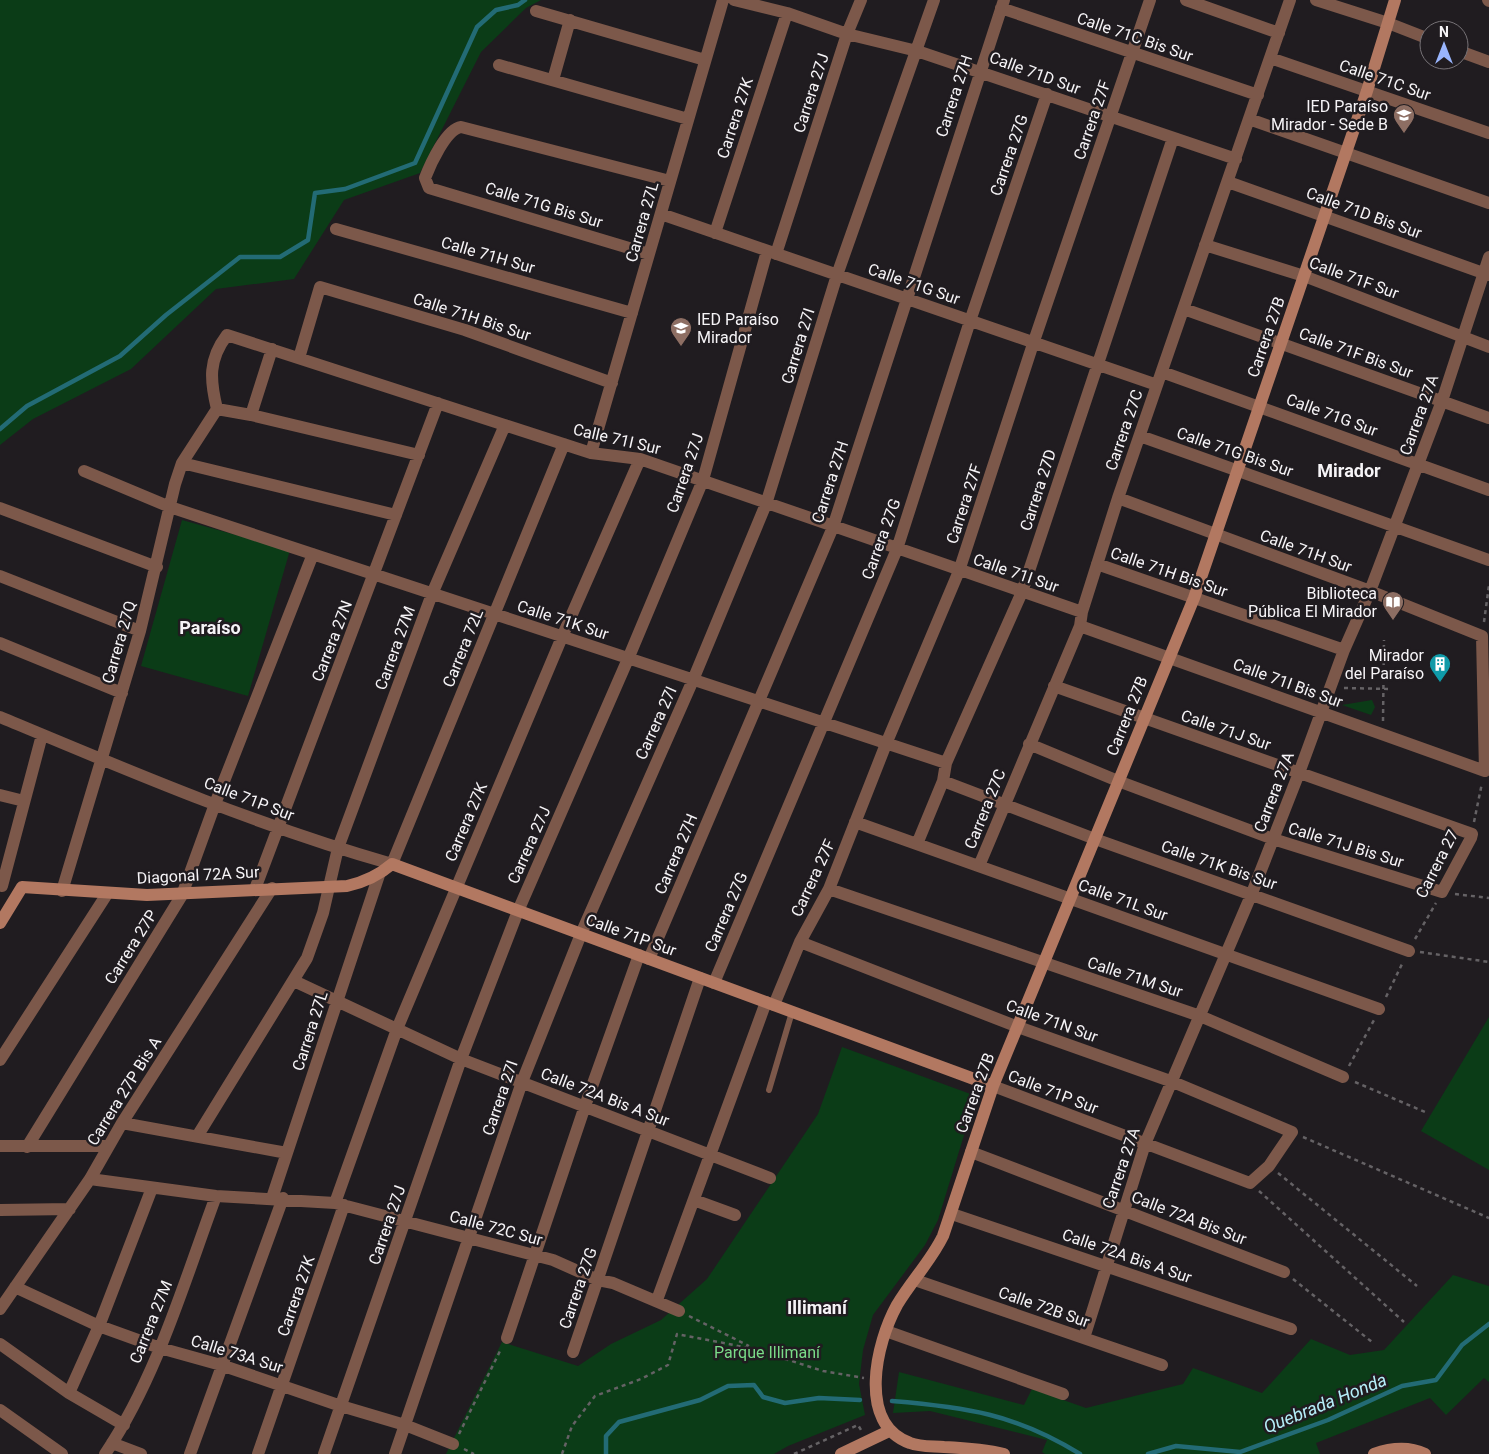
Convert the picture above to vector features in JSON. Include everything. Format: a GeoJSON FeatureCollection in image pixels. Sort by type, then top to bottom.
{"type":"FeatureCollection","features":[{"type":"Feature","properties":{"kind":"street","name":"Carrera 27L"},"geometry":{"type":"LineString","coordinates":[[591,453],[723,0]]}},
{"type":"Feature","properties":{"kind":"street","name":"Calle 71D Sur"},"geometry":{"type":"LineString","coordinates":[[734,0],[787,12],[847,34],[917,50],[980,70],[1110,118],[1236,159]]}},
{"type":"Feature","properties":{"kind":"street","name":"Carrera 27J"},"geometry":{"type":"LineString","coordinates":[[324,1454],[461,1059],[518,911],[628,659],[703,480],[771,253],[860,0]]}},
{"type":"Feature","properties":{"kind":"street","name":"Carrera 27I"},"geometry":{"type":"LineString","coordinates":[[395,1454],[522,1082],[581,934],[693,680],[766,504],[837,275],[934,0]]}},
{"type":"Feature","properties":{"kind":"street","name":"Carrera 27F"},"geometry":{"type":"LineString","coordinates":[[657,1300],[710,1155],[770,1004],[800,942],[829,889],[886,744],[959,570],[1033,344],[1150,0]]}},
{"type":"Feature","properties":{"kind":"street"},"geometry":{"type":"LineString","coordinates":[[1186,0],[1220,5],[1278,33]]}},
{"type":"Feature","properties":{"kind":"street","name":"Carrera 27C"},"geometry":{"type":"LineString","coordinates":[[979,866],[1080,626],[1082,612],[1118,498],[1290,0]]}},
{"type":"Feature","properties":{"kind":"street"},"geometry":{"type":"LineString","coordinates":[[1316,0],[1419,35]]}},
{"type":"Feature","properties":{"kind":"street","name":"Carrera 27B"},"geometry":{"type":"LineString","coordinates":[[888,1431],[878,1407],[876,1380],[886,1331],[897,1306],[938,1246],[952,1214],[993,1086],[1194,598],[1367,92],[1395,0]]}},
{"type":"Feature","properties":{"kind":"street","name":"Calle 71C Bis Sur"},"geometry":{"type":"LineString","coordinates":[[1003,4],[1132,53],[1258,95]]}},
{"type":"Feature","properties":{"kind":"street","name":"Carrera 27H"},"geometry":{"type":"LineString","coordinates":[[507,1338],[585,1106],[644,957],[758,702],[833,527],[1003,4]]}},
{"type":"Feature","properties":{"kind":"street"},"geometry":{"type":"LineString","coordinates":[[536,11],[706,60]]}},
{"type":"Feature","properties":{"kind":"street","name":"Carrera 27K"},"geometry":{"type":"LineString","coordinates":[[715,233],[787,12]]}},
{"type":"Feature","properties":{"kind":"street"},"geometry":{"type":"LineString","coordinates":[[553,80],[570,20]]}},
{"type":"Feature","properties":{"kind":"street"},"geometry":{"type":"LineString","coordinates":[[1469,55],[1489,62]]}},
{"type":"Feature","properties":{"kind":"street","name":"Calle 71C Sur"},"geometry":{"type":"LineString","coordinates":[[1270,58],[1489,133]]}},
{"type":"Feature","properties":{"kind":"street"},"geometry":{"type":"LineString","coordinates":[[499,65],[688,119]]}},
{"type":"Feature","properties":{"kind":"street","name":"Carrera 27G"},"geometry":{"type":"LineString","coordinates":[[714,983],[822,722],[897,549],[970,321],[1047,94]]}},
{"type":"Feature","properties":{"kind":"street"},"geometry":{"type":"LineString","coordinates":[[1249,119],[1489,203]]}},
{"type":"Feature","properties":{"kind":"street","name":"Calle 71G Bis Sur"},"geometry":{"type":"LineString","coordinates":[[649,254],[429,188],[425,178],[434,157],[453,130],[461,127],[670,181]]}},
{"type":"Feature","properties":{"kind":"street","name":"Carrera 27D"},"geometry":{"type":"LineString","coordinates":[[917,844],[943,781],[946,763],[1022,592],[1096,364],[1173,138]]}},
{"type":"Feature","properties":{"kind":"street","name":"Calle 71D Bis Sur"},"geometry":{"type":"LineString","coordinates":[[1228,182],[1486,274]]}},
{"type":"Feature","properties":{"kind":"street","name":"Calle 71G Sur"},"geometry":{"type":"LineString","coordinates":[[661,214],[906,298],[1033,344],[1157,385]]}},
{"type":"Feature","properties":{"kind":"street","name":"Calle 71H Sur"},"geometry":{"type":"LineString","coordinates":[[336,229],[632,313]]}},
{"type":"Feature","properties":{"kind":"street","name":"Calle 71F Sur"},"geometry":{"type":"LineString","coordinates":[[1205,246],[1304,276],[1489,347]]}},
{"type":"Feature","properties":{"kind":"street","name":"Carrera 27A"},"geometry":{"type":"LineString","coordinates":[[1084,1338],[1145,1144],[1252,893],[1344,650],[1370,592],[1442,401],[1486,274],[1489,257]]}},
{"type":"Feature","properties":{"kind":"street","name":"Calle 71H Bis Sur"},"geometry":{"type":"LineString","coordinates":[[299,358],[320,287],[465,330],[612,383]]}},
{"type":"Feature","properties":{"kind":"street","name":"Calle 71F Bis Sur"},"geometry":{"type":"LineString","coordinates":[[1184,310],[1489,418]]}},
{"type":"Feature","properties":{"kind":"street","name":"Calle 71I Sur"},"geometry":{"type":"LineString","coordinates":[[217,409],[210,374],[218,346],[227,335],[591,453],[640,459],[1082,612]]}},
{"type":"Feature","properties":{"kind":"street"},"geometry":{"type":"LineString","coordinates":[[251,415],[272,349]]}},
{"type":"Feature","properties":{"kind":"street","name":"Calle 71G Sur"},"geometry":{"type":"LineString","coordinates":[[1162,372],[1489,490]]}},
{"type":"Feature","properties":{"kind":"street","name":"Carrera 27N"},"geometry":{"type":"LineString","coordinates":[[255,889],[375,575],[438,403]]}},
{"type":"Feature","properties":{"kind":"street"},"geometry":{"type":"LineString","coordinates":[[217,409],[251,415],[419,455]]}},
{"type":"Feature","properties":{"kind":"street","name":"Carrera 27Q"},"geometry":{"type":"LineString","coordinates":[[62,891],[140,631],[182,463],[217,409]]}},
{"type":"Feature","properties":{"kind":"street","name":"Carrera 27M"},"geometry":{"type":"LineString","coordinates":[[294,981],[316,935],[338,848],[432,594],[505,425]]}},
{"type":"Feature","properties":{"kind":"street","name":"Calle 71G Bis Sur"},"geometry":{"type":"LineString","coordinates":[[1140,436],[1489,560]]}},
{"type":"Feature","properties":{"kind":"street","name":"Carrera 72L"},"geometry":{"type":"LineString","coordinates":[[392,864],[564,444]]}},
{"type":"Feature","properties":{"kind":"street","name":"Carrera 27K"},"geometry":{"type":"LineString","coordinates":[[258,1454],[282,1386],[397,1029],[562,637],[640,459]]}},
{"type":"Feature","properties":{"kind":"street"},"geometry":{"type":"LineString","coordinates":[[182,463],[396,515]]}},
{"type":"Feature","properties":{"kind":"street","name":"Calle 71K Sur"},"geometry":{"type":"LineString","coordinates":[[84,471],[170,507],[946,763]]}},
{"type":"Feature","properties":{"kind":"street","name":"Calle 71H Sur"},"geometry":{"type":"LineString","coordinates":[[1118,498],[1482,636]]}},
{"type":"Feature","properties":{"kind":"street"},"geometry":{"type":"LineString","coordinates":[[0,508],[157,567]]}},
{"type":"Feature","properties":{"kind":"street","name":"Carrera 27P"},"geometry":{"type":"LineString","coordinates":[[27,1147],[182,895],[214,804],[313,554]]}},
{"type":"Feature","properties":{"kind":"street","name":"Calle 71H Bis Sur"},"geometry":{"type":"LineString","coordinates":[[1097,564],[1344,650]]}},
{"type":"Feature","properties":{"kind":"street"},"geometry":{"type":"LineString","coordinates":[[0,576],[140,631]]}},
{"type":"Feature","properties":{"kind":"street","name":"Calle 71I Bis Sur"},"geometry":{"type":"LineString","coordinates":[[1080,626],[1321,713],[1382,729],[1484,772]]}},
{"type":"Feature","properties":{"kind":"street"},"geometry":{"type":"LineString","coordinates":[[1482,636],[1484,772]]}},
{"type":"Feature","properties":{"kind":"street"},"geometry":{"type":"LineString","coordinates":[[0,644],[122,692]]}},
{"type":"Feature","properties":{"kind":"street","name":"Calle 71J Sur"},"geometry":{"type":"LineString","coordinates":[[1054,686],[1472,834]]}},
{"type":"Feature","properties":{"kind":"street","name":"Calle 71P Sur"},"geometry":{"type":"LineString","coordinates":[[0,717],[102,760],[278,828],[392,864],[993,1086],[1250,1184]]}},
{"type":"Feature","properties":{"kind":"street"},"geometry":{"type":"LineString","coordinates":[[1,886],[42,735]]}},
{"type":"Feature","properties":{"kind":"street","name":"Calle 71J Bis Sur"},"geometry":{"type":"LineString","coordinates":[[1029,744],[1118,781],[1273,839],[1442,892]]}},
{"type":"Feature","properties":{"kind":"street","name":"Calle 71K Bis Sur"},"geometry":{"type":"LineString","coordinates":[[943,781],[1095,839],[1409,950]]}},
{"type":"Feature","properties":{"kind":"street"},"geometry":{"type":"LineString","coordinates":[[0,795],[24,801]]}},
{"type":"Feature","properties":{"kind":"street","name":"Calle 71L Sur"},"geometry":{"type":"LineString","coordinates":[[855,822],[1380,1010]]}},
{"type":"Feature","properties":{"kind":"street","name":"Carrera 27"},"geometry":{"type":"LineString","coordinates":[[1442,892],[1472,834]]}},
{"type":"Feature","properties":{"kind":"street","name":"Diagonal 72A Sur"},"geometry":{"type":"LineString","coordinates":[[1,886],[107,894],[182,895],[361,883],[379,875],[392,864]]}},
{"type":"Feature","properties":{"kind":"street","name":"Carrera 27L"},"geometry":{"type":"LineString","coordinates":[[190,1454],[278,1198],[287,1153],[379,875]]}},
{"type":"Feature","properties":{"kind":"street"},"geometry":{"type":"LineString","coordinates":[[0,923],[22,887]]}},
{"type":"Feature","properties":{"kind":"street","name":"Carrera 27P Bis A"},"geometry":{"type":"LineString","coordinates":[[0,1309],[90,1179],[122,1123],[272,888]]}},
{"type":"Feature","properties":{"kind":"street","name":"Calle 71M Sur"},"geometry":{"type":"LineString","coordinates":[[829,889],[1043,964],[1200,1016],[1344,1077]]}},
{"type":"Feature","properties":{"kind":"street"},"geometry":{"type":"LineString","coordinates":[[0,1060],[107,894]]}},
{"type":"Feature","properties":{"kind":"street","name":"Calle 71N Sur"},"geometry":{"type":"LineString","coordinates":[[800,942],[1018,1026],[1172,1082],[1292,1132]]}},
{"type":"Feature","properties":{"kind":"street","name":"Carrera 27G"},"geometry":{"type":"LineString","coordinates":[[573,1352],[700,978]]}},
{"type":"Feature","properties":{"kind":"street"},"geometry":{"type":"LineString","coordinates":[[198,1135],[294,981]]}},
{"type":"Feature","properties":{"kind":"street","name":"Calle 72A Bis A Sur"},"geometry":{"type":"LineString","coordinates":[[294,981],[461,1059],[770,1178]]}},
{"type":"Feature","properties":{"kind":"street"},"geometry":{"type":"LineString","coordinates":[[122,1123],[198,1135],[287,1153]]}},
{"type":"Feature","properties":{"kind":"street"},"geometry":{"type":"LineString","coordinates":[[1250,1184],[1269,1166],[1292,1132]]}},
{"type":"Feature","properties":{"kind":"street"},"geometry":{"type":"LineString","coordinates":[[0,1146],[108,1146]]}},
{"type":"Feature","properties":{"kind":"street","name":"Calle 72A Bis Sur"},"geometry":{"type":"LineString","coordinates":[[971,1152],[1284,1272]]}},
{"type":"Feature","properties":{"kind":"street","name":"Calle 72C Sur"},"geometry":{"type":"LineString","coordinates":[[90,1179],[216,1196],[278,1198],[340,1204],[535,1254],[679,1310]]}},
{"type":"Feature","properties":{"kind":"street"},"geometry":{"type":"LineString","coordinates":[[69,1393],[99,1326],[152,1188]]}},
{"type":"Feature","properties":{"kind":"street","name":"Carrera 27M"},"geometry":{"type":"LineString","coordinates":[[105,1454],[124,1425],[160,1348],[216,1196]]}},
{"type":"Feature","properties":{"kind":"street"},"geometry":{"type":"LineString","coordinates":[[694,1200],[735,1216]]}},
{"type":"Feature","properties":{"kind":"street"},"geometry":{"type":"LineString","coordinates":[[0,1210],[70,1209]]}},
{"type":"Feature","properties":{"kind":"street","name":"Calle 72A Bis A Sur"},"geometry":{"type":"LineString","coordinates":[[952,1214],[1291,1328]]}},
{"type":"Feature","properties":{"kind":"street","name":"Calle 72B Sur"},"geometry":{"type":"LineString","coordinates":[[915,1280],[1162,1365]]}},
{"type":"Feature","properties":{"kind":"street","name":"Calle 73A Sur"},"geometry":{"type":"LineString","coordinates":[[15,1287],[99,1326],[160,1348],[221,1365],[341,1406],[405,1425],[453,1444]]}},
{"type":"Feature","properties":{"kind":"street"},"geometry":{"type":"LineString","coordinates":[[886,1331],[1063,1394]]}},
{"type":"Feature","properties":{"kind":"street"},"geometry":{"type":"LineString","coordinates":[[0,1344],[69,1393],[124,1425]]}},
{"type":"Feature","properties":{"kind":"street"},"geometry":{"type":"LineString","coordinates":[[0,1410],[62,1454]]}},
{"type":"Feature","properties":{"kind":"street"},"geometry":{"type":"LineString","coordinates":[[841,1454],[888,1431],[912,1444],[1004,1454]]}},
{"type":"Feature","properties":{"kind":"street"},"geometry":{"type":"LineString","coordinates":[[112,1443],[141,1454]]}},
{"type":"Feature","properties":{"kind":"street"},"geometry":{"type":"LineString","coordinates":[[1374,1454],[1395,1448],[1425,1454]]}},
{"type":"Feature","properties":{"kind":"lane"},"geometry":{"type":"LineString","coordinates":[[769,1090],[792,1012]]}},
{"type":"Feature","properties":{"kind":"path"},"geometry":{"type":"LineString","coordinates":[[1482,636],[1489,585]]}},
{"type":"Feature","properties":{"kind":"path"},"geometry":{"type":"LineString","coordinates":[[1382,729],[1384,640]]}},
{"type":"Feature","properties":{"kind":"path"},"geometry":{"type":"LineString","coordinates":[[1330,687],[1390,689]]}},
{"type":"Feature","properties":{"kind":"path"},"geometry":{"type":"LineString","coordinates":[[1374,720],[1382,729]]}},
{"type":"Feature","properties":{"kind":"path","name":"Carrera 27"},"geometry":{"type":"LineString","coordinates":[[1472,834],[1484,772]]}},
{"type":"Feature","properties":{"kind":"path"},"geometry":{"type":"LineString","coordinates":[[1442,892],[1489,898]]}},
{"type":"Feature","properties":{"kind":"path","name":"Carrera 27"},"geometry":{"type":"LineString","coordinates":[[1344,1077],[1380,1010],[1409,950],[1442,892]]}},
{"type":"Feature","properties":{"kind":"path"},"geometry":{"type":"LineString","coordinates":[[1409,950],[1489,962]]}},
{"type":"Feature","properties":{"kind":"path"},"geometry":{"type":"LineString","coordinates":[[1344,1077],[1425,1112]]}},
{"type":"Feature","properties":{"kind":"path"},"geometry":{"type":"LineString","coordinates":[[1292,1132],[1489,1218]]}},
{"type":"Feature","properties":{"kind":"path"},"geometry":{"type":"LineString","coordinates":[[1269,1166],[1417,1286]]}},
{"type":"Feature","properties":{"kind":"path"},"geometry":{"type":"LineString","coordinates":[[1250,1184],[1404,1322]]}},
{"type":"Feature","properties":{"kind":"path"},"geometry":{"type":"LineString","coordinates":[[1284,1272],[1372,1342]]}},
{"type":"Feature","properties":{"kind":"path"},"geometry":{"type":"LineString","coordinates":[[679,1310],[754,1348]]}},
{"type":"Feature","properties":{"kind":"path"},"geometry":{"type":"LineString","coordinates":[[562,1454],[572,1426],[595,1396],[641,1379],[668,1365],[676,1334],[754,1348],[823,1371],[876,1380]]}},
{"type":"Feature","properties":{"kind":"path"},"geometry":{"type":"LineString","coordinates":[[453,1444],[507,1338]]}},
{"type":"Feature","properties":{"kind":"path"},"geometry":{"type":"LineString","coordinates":[[794,1454],[858,1425],[867,1441]]}},
{"type":"Feature","properties":{"kind":"green space"},"geometry":{"type":"Polygon","coordinates":[[[0,0],[541,0],[526,8],[481,52],[420,173],[344,200],[294,279],[216,289],[131,369],[33,419],[0,445],[0,0]]]}},
{"type":"Feature","properties":{"kind":"green space"},"geometry":{"type":"Polygon","coordinates":[[[182,520],[290,550],[248,696],[141,666],[182,520]]]}},
{"type":"Feature","properties":{"kind":"green space"},"geometry":{"type":"Polygon","coordinates":[[[1372,700],[1375,707],[1371,715],[1342,705],[1372,700]]]}},
{"type":"Feature","properties":{"kind":"green space"},"geometry":{"type":"Polygon","coordinates":[[[1489,1017],[1489,1170],[1421,1131],[1489,1017]]]}},
{"type":"Feature","properties":{"kind":"green space","name":"Parque Illimaní"},"geometry":{"type":"Polygon","coordinates":[[[842,1047],[976,1096],[938,1220],[925,1245],[873,1315],[863,1350],[859,1384],[865,1415],[788,1446],[774,1454],[446,1454],[502,1342],[578,1366],[611,1344],[661,1320],[707,1279],[818,1114],[842,1047]]]}},
{"type":"Feature","properties":{"kind":"green space"},"geometry":{"type":"Polygon","coordinates":[[[1453,1275],[1489,1286],[1489,1382],[1484,1378],[1446,1415],[1430,1398],[1316,1443],[1320,1454],[1045,1454],[1042,1452],[1047,1440],[930,1411],[893,1413],[899,1372],[1024,1405],[1032,1389],[1086,1408],[1183,1384],[1193,1368],[1262,1393],[1311,1339],[1350,1355],[1384,1350],[1453,1275]]]}},
{"type":"Feature","properties":{"kind":"waterway"},"geometry":{"type":"LineString","coordinates":[[0,429],[27,406],[120,356],[166,315],[240,257],[280,257],[308,240],[315,193],[345,189],[415,163],[477,27],[496,10],[518,5],[525,0]]}},
{"type":"Feature","properties":{"kind":"waterway","name":"Quebrada Honda"},"geometry":{"type":"LineString","coordinates":[[1148,1454],[1176,1446],[1240,1452],[1328,1420],[1402,1386],[1436,1380],[1462,1345],[1489,1324]]}},
{"type":"Feature","properties":{"kind":"waterway","name":"Quebrada Honda"},"geometry":{"type":"LineString","coordinates":[[606,1454],[606,1436],[619,1422],[700,1400],[728,1386],[754,1385],[763,1397],[785,1403],[819,1398],[860,1400]]}},
{"type":"Feature","properties":{"kind":"waterway","name":"Quebrada Honda"},"geometry":{"type":"LineString","coordinates":[[892,1401],[943,1406],[1012,1421],[1057,1440],[1080,1454]]}},
{"type":"Feature","properties":{"kind":"place","name":"IED Paraíso Mirador - Sede B"},"geometry":{"type":"Point","coordinates":[1404,134]}},
{"type":"Feature","properties":{"kind":"place","name":"IED Paraíso Mirador"},"geometry":{"type":"Point","coordinates":[681,347]}},
{"type":"Feature","properties":{"kind":"place","name":"Biblioteca Pública El Mirador"},"geometry":{"type":"Point","coordinates":[1393,621]}},
{"type":"Feature","properties":{"kind":"place","name":"Mirador del Paraíso"},"geometry":{"type":"Point","coordinates":[1440,683]}},
{"type":"Feature","properties":{"kind":"district","name":"Mirador"},"geometry":{"type":"Point","coordinates":[1349,470]}},
{"type":"Feature","properties":{"kind":"district","name":"Paraíso"},"geometry":{"type":"Point","coordinates":[210,627]}},
{"type":"Feature","properties":{"kind":"district","name":"Illimaní"},"geometry":{"type":"Point","coordinates":[817,1307]}}]}
